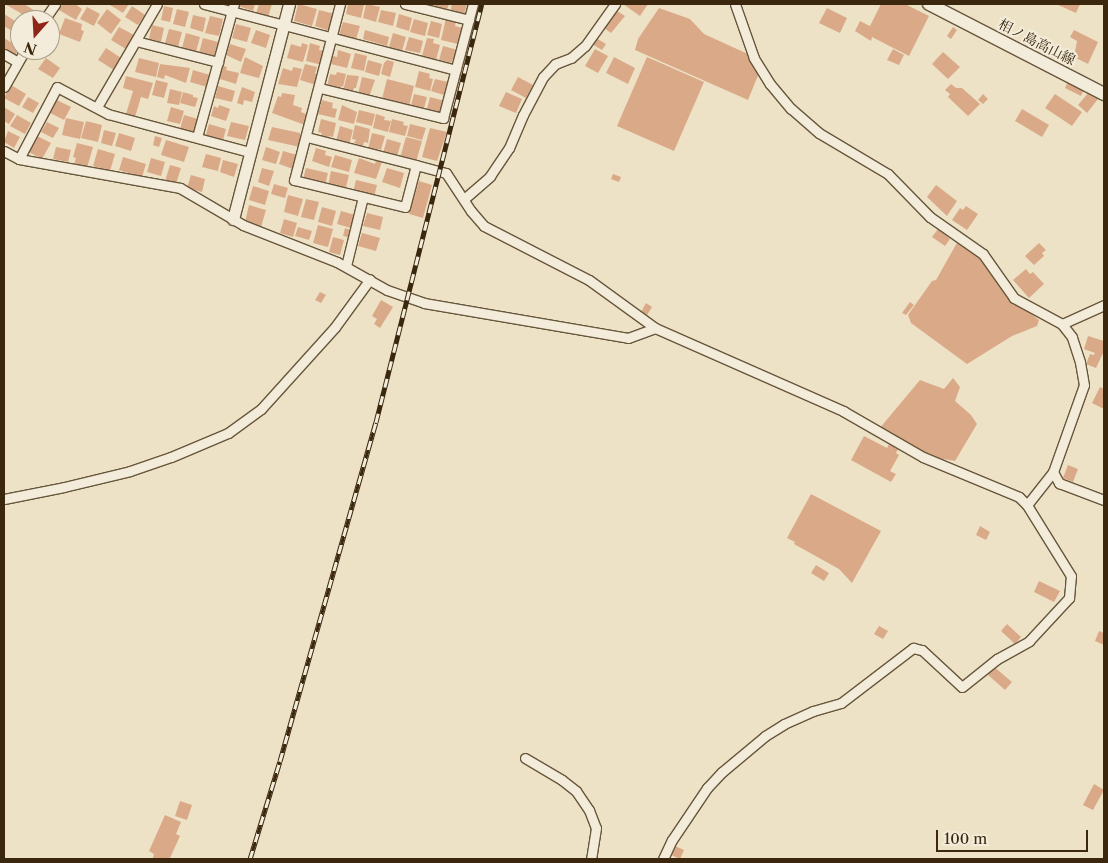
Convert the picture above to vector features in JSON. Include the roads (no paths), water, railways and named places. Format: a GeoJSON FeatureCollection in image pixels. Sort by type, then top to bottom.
{"type":"FeatureCollection","features":[{"type":"Feature","properties":{"kind":"main road","name":"相ノ島高山線"},"geometry":{"type":"LineString","coordinates":[[929,4],[1104,94]]}},
{"type":"Feature","properties":{"kind":"street"},"geometry":{"type":"LineString","coordinates":[[97,107],[157,4]]}},
{"type":"Feature","properties":{"kind":"street"},"geometry":{"type":"LineString","coordinates":[[204,4],[233,7],[284,24],[456,70]]}},
{"type":"Feature","properties":{"kind":"street"},"geometry":{"type":"LineString","coordinates":[[233,219],[289,4]]}},
{"type":"Feature","properties":{"kind":"street"},"geometry":{"type":"LineString","coordinates":[[340,4],[320,88],[294,180],[406,207],[416,165]]}},
{"type":"Feature","properties":{"kind":"street"},"geometry":{"type":"LineString","coordinates":[[405,4],[470,20]]}},
{"type":"Feature","properties":{"kind":"street"},"geometry":{"type":"LineString","coordinates":[[320,88],[443,118],[473,4]]}},
{"type":"Feature","properties":{"kind":"street"},"geometry":{"type":"LineString","coordinates":[[464,199],[490,176],[509,148],[522,115],[543,77],[555,64],[571,58],[585,46],[615,4]]}},
{"type":"Feature","properties":{"kind":"street"},"geometry":{"type":"LineString","coordinates":[[735,4],[754,58],[770,84],[791,109],[819,132],[888,174],[930,217],[983,254],[1014,298],[1062,324],[1072,337],[1080,362],[1084,385],[1053,472],[1027,505]]}},
{"type":"Feature","properties":{"kind":"street"},"geometry":{"type":"LineString","coordinates":[[197,137],[233,7]]}},
{"type":"Feature","properties":{"kind":"street"},"geometry":{"type":"LineString","coordinates":[[136,41],[218,62]]}},
{"type":"Feature","properties":{"kind":"street"},"geometry":{"type":"LineString","coordinates":[[4,54],[18,62],[4,87]]}},
{"type":"Feature","properties":{"kind":"street"},"geometry":{"type":"LineString","coordinates":[[18,159],[57,87],[108,114],[250,152]]}},
{"type":"Feature","properties":{"kind":"street"},"geometry":{"type":"LineString","coordinates":[[307,136],[446,173],[484,226],[589,280],[655,328],[843,411],[923,457],[1019,497],[1027,505],[1071,576],[1069,598],[1036,636],[1022,646],[997,659],[962,686],[922,650],[913,648],[841,703],[813,711],[784,724],[735,761],[707,788],[672,840],[663,859]]}},
{"type":"Feature","properties":{"kind":"street"},"geometry":{"type":"LineString","coordinates":[[4,151],[18,159],[180,188],[243,225],[346,266],[387,290],[424,303],[628,338],[655,328]]}},
{"type":"Feature","properties":{"kind":"street"},"geometry":{"type":"LineString","coordinates":[[346,266],[363,197]]}},
{"type":"Feature","properties":{"kind":"street"},"geometry":{"type":"LineString","coordinates":[[4,499],[130,471],[171,457],[228,433],[261,409],[334,327],[370,279]]}},
{"type":"Feature","properties":{"kind":"street"},"geometry":{"type":"LineString","coordinates":[[1062,324],[1104,305]]}},
{"type":"Feature","properties":{"kind":"street"},"geometry":{"type":"LineString","coordinates":[[1053,472],[1060,483],[1104,500]]}},
{"type":"Feature","properties":{"kind":"street"},"geometry":{"type":"LineString","coordinates":[[525,758],[562,780],[576,791],[589,810],[596,828],[591,859]]}},
{"type":"Feature","properties":{"kind":"railway"},"geometry":{"type":"LineString","coordinates":[[250,859],[280,761],[376,422],[482,4]]}}]}
